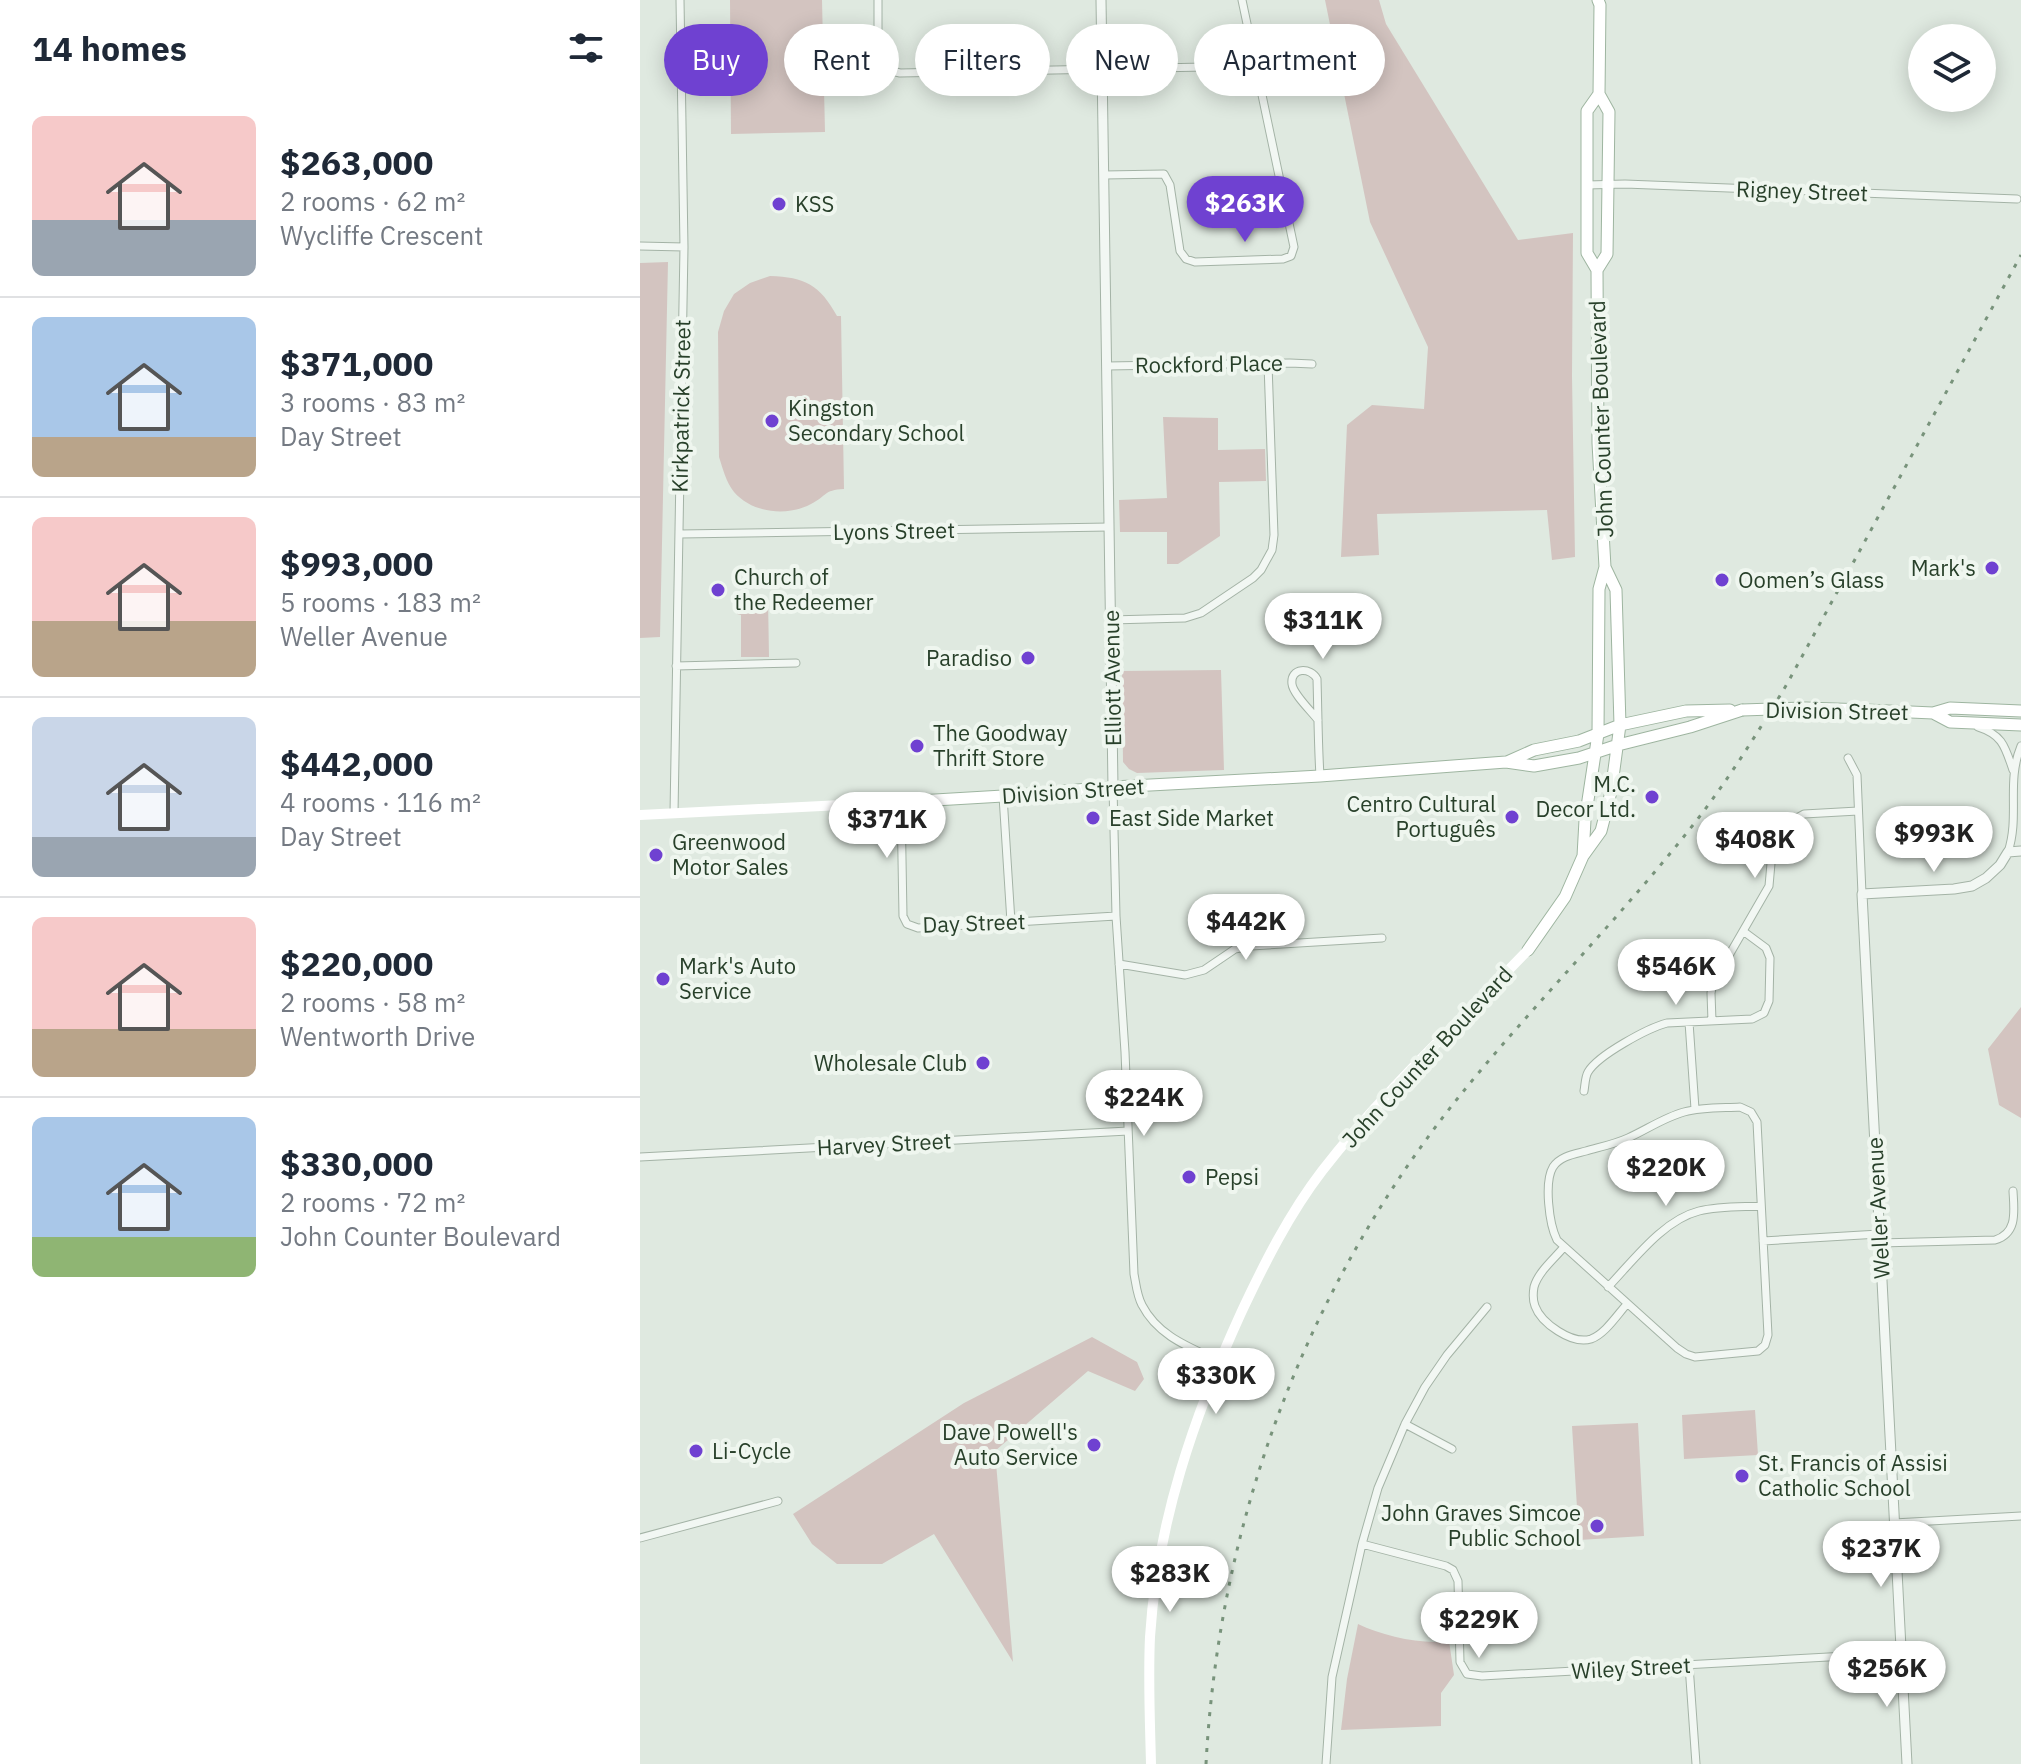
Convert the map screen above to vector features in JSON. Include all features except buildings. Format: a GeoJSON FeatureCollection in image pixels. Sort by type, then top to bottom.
{"type":"FeatureCollection","features":[{"type":"Feature","properties":{"kind":"main road","name":"John Counter Boulevard"},"geometry":{"type":"LineString","coordinates":[[1597,270],[1607,254],[1609,112],[1599,94],[1600,2]]}},
{"type":"Feature","properties":{"kind":"main road","name":"John Counter Boulevard"},"geometry":{"type":"LineString","coordinates":[[1599,94],[1587,111],[1587,253],[1597,270],[1598,443],[1605,567]]}},
{"type":"Feature","properties":{"kind":"main road"},"geometry":{"type":"LineString","coordinates":[[1583,856],[1601,831],[1611,792],[1620,725],[1616,590],[1605,567]]}},
{"type":"Feature","properties":{"kind":"main road"},"geometry":{"type":"LineString","coordinates":[[1583,856],[1585,820],[1598,734],[1599,589],[1605,567]]}},
{"type":"Feature","properties":{"kind":"main road","name":"Division Street"},"geometry":{"type":"LineString","coordinates":[[1506,762],[1534,750],[1579,741],[1620,725],[1686,711],[1806,708],[1933,713],[1950,708],[2021,711]]}},
{"type":"Feature","properties":{"kind":"main road","name":"Division Street"},"geometry":{"type":"LineString","coordinates":[[640,815],[1003,796],[1506,762],[1534,766],[1579,758],[1742,710]]}},
{"type":"Feature","properties":{"kind":"main road","name":"Division Street"},"geometry":{"type":"LineString","coordinates":[[1933,713],[1950,722],[2021,725]]}},
{"type":"Feature","properties":{"kind":"main road","name":"John Counter Boulevard"},"geometry":{"type":"LineString","coordinates":[[1151,1764],[1150,1637],[1160,1555],[1175,1486],[1192,1429],[1219,1361],[1265,1262],[1320,1174],[1376,1105],[1528,950],[1565,897],[1583,856]]}},
{"type":"Feature","properties":{"kind":"street","name":"Kirkpatrick Street"},"geometry":{"type":"LineString","coordinates":[[680,0],[680,24]]}},
{"type":"Feature","properties":{"kind":"street"},"geometry":{"type":"LineString","coordinates":[[878,0],[878,53],[887,70],[900,73],[1066,71]]}},
{"type":"Feature","properties":{"kind":"street","name":"Elliott Avenue"},"geometry":{"type":"LineString","coordinates":[[1101,0],[1101,24]]}},
{"type":"Feature","properties":{"kind":"street"},"geometry":{"type":"LineString","coordinates":[[1242,0],[1247,24]]}},
{"type":"Feature","properties":{"kind":"street","name":"Kirkpatrick Street"},"geometry":{"type":"LineString","coordinates":[[674,813],[684,247],[680,96]]}},
{"type":"Feature","properties":{"kind":"street","name":"Elliott Avenue"},"geometry":{"type":"LineString","coordinates":[[1102,96],[1116,916],[1134,1274],[1140,1303],[1151,1319],[1174,1340],[1219,1361]]}},
{"type":"Feature","properties":{"kind":"street"},"geometry":{"type":"LineString","coordinates":[[1104,175],[1164,174],[1170,185],[1180,251],[1186,259],[1195,262],[1283,259],[1291,256],[1294,247],[1262,96]]}},
{"type":"Feature","properties":{"kind":"street","name":"Rigney Street"},"geometry":{"type":"LineString","coordinates":[[1587,185],[2017,199]]}},
{"type":"Feature","properties":{"kind":"street"},"geometry":{"type":"LineString","coordinates":[[640,246],[684,247]]}},
{"type":"Feature","properties":{"kind":"street"},"geometry":{"type":"LineString","coordinates":[[1111,620],[1193,616],[1253,578],[1267,562],[1274,535],[1268,364]]}},
{"type":"Feature","properties":{"kind":"street","name":"Rockford Place"},"geometry":{"type":"LineString","coordinates":[[1107,366],[1312,364]]}},
{"type":"Feature","properties":{"kind":"street","name":"Lyons Street"},"geometry":{"type":"LineString","coordinates":[[680,534],[1109,527]]}},
{"type":"Feature","properties":{"kind":"street"},"geometry":{"type":"LineString","coordinates":[[676,666],[796,663]]}},
{"type":"Feature","properties":{"kind":"street"},"geometry":{"type":"LineString","coordinates":[[1318,720],[1292,688],[1293,675],[1298,671],[1309,671],[1317,679],[1320,776]]}},
{"type":"Feature","properties":{"kind":"street"},"geometry":{"type":"LineString","coordinates":[[1848,758],[1857,775],[1862,894],[1972,886],[2000,865],[2013,838],[2013,771],[2000,739],[1987,730],[1964,722]]}},
{"type":"Feature","properties":{"kind":"street"},"geometry":{"type":"LineString","coordinates":[[2013,771],[2021,746]]}},
{"type":"Feature","properties":{"kind":"street"},"geometry":{"type":"LineString","coordinates":[[1003,796],[1011,922]]}},
{"type":"Feature","properties":{"kind":"street","name":"Day Street"},"geometry":{"type":"LineString","coordinates":[[901,802],[903,916],[907,924],[918,928],[1116,916]]}},
{"type":"Feature","properties":{"kind":"street"},"geometry":{"type":"LineString","coordinates":[[1712,1021],[1713,983],[1769,886],[1772,852],[1788,823],[1804,814],[1858,811]]}},
{"type":"Feature","properties":{"kind":"street"},"geometry":{"type":"LineString","coordinates":[[2008,852],[2021,851]]}},
{"type":"Feature","properties":{"kind":"street","name":"Weller Avenue"},"geometry":{"type":"LineString","coordinates":[[1862,894],[1907,1764]]}},
{"type":"Feature","properties":{"kind":"street"},"geometry":{"type":"LineString","coordinates":[[1584,1091],[1587,1073],[1609,1052],[1658,1025],[1752,1019],[1764,1013],[1769,1001],[1770,958],[1760,942],[1743,931]]}},
{"type":"Feature","properties":{"kind":"street"},"geometry":{"type":"LineString","coordinates":[[1119,964],[1185,975],[1204,970],[1235,949],[1382,938]]}},
{"type":"Feature","properties":{"kind":"street"},"geometry":{"type":"LineString","coordinates":[[1689,1022],[1695,1109]]}},
{"type":"Feature","properties":{"kind":"street"},"geometry":{"type":"LineString","coordinates":[[1740,1107],[1755,1116],[1757,1122],[1761,1206],[1768,1335],[1765,1345],[1758,1351],[1695,1357],[1686,1354],[1627,1304],[1557,1240],[1553,1231],[1550,1175],[1553,1167],[1568,1156],[1621,1141],[1681,1112],[1740,1107]]}},
{"type":"Feature","properties":{"kind":"street","name":"Harvey Street"},"geometry":{"type":"LineString","coordinates":[[640,1157],[1128,1131]]}},
{"type":"Feature","properties":{"kind":"street"},"geometry":{"type":"LineString","coordinates":[[1763,1241],[1880,1238],[1995,1240],[2002,1238],[2012,1227],[2013,1191]]}},
{"type":"Feature","properties":{"kind":"street"},"geometry":{"type":"LineString","coordinates":[[1608,1287],[1664,1229],[1684,1216],[1710,1208],[1761,1206]]}},
{"type":"Feature","properties":{"kind":"street"},"geometry":{"type":"LineString","coordinates":[[1564,1247],[1534,1286],[1535,1307],[1551,1325],[1569,1338],[1590,1339],[1602,1331],[1627,1304]]}},
{"type":"Feature","properties":{"kind":"street"},"geometry":{"type":"LineString","coordinates":[[1326,1764],[1332,1677],[1378,1488],[1405,1424],[1425,1387],[1487,1307]]}},
{"type":"Feature","properties":{"kind":"street"},"geometry":{"type":"LineString","coordinates":[[1405,1424],[1452,1449]]}},
{"type":"Feature","properties":{"kind":"street"},"geometry":{"type":"LineString","coordinates":[[640,1538],[778,1501]]}},
{"type":"Feature","properties":{"kind":"street"},"geometry":{"type":"LineString","coordinates":[[1894,1523],[2021,1516]]}},
{"type":"Feature","properties":{"kind":"street","name":"Wiley Street"},"geometry":{"type":"LineString","coordinates":[[1362,1544],[1453,1570],[1458,1581],[1460,1662],[1467,1674],[1482,1676],[1901,1653]]}},
{"type":"Feature","properties":{"kind":"street"},"geometry":{"type":"LineString","coordinates":[[1689,1665],[1696,1764]]}},
{"type":"Feature","properties":{"kind":"shaded area"},"geometry":{"type":"Polygon","coordinates":[[[730,0],[822,0],[823,24],[784,24],[784,96],[824,96],[825,132],[731,134],[731,96],[768,96],[768,24],[730,24],[730,0]]]}},
{"type":"Feature","properties":{"kind":"shaded area"},"geometry":{"type":"Polygon","coordinates":[[[1325,0],[1379,0],[1386,24],[1518,240],[1573,233],[1575,557],[1552,560],[1547,510],[1377,514],[1379,555],[1341,557],[1347,425],[1372,405],[1424,409],[1428,347],[1370,222],[1344,96],[1385,96],[1385,24],[1330,24],[1325,0]]]}},
{"type":"Feature","properties":{"kind":"shaded area"},"geometry":{"type":"Polygon","coordinates":[[[668,262],[660,637],[640,638],[640,263],[668,262]]]}},
{"type":"Feature","properties":{"kind":"shaded area"},"geometry":{"type":"Polygon","coordinates":[[[770,276],[793,278],[810,285],[818,290],[837,316],[841,316],[844,489],[829,492],[791,511],[770,511],[741,499],[729,484],[719,457],[718,332],[724,311],[734,294],[750,283],[770,276]]]}},
{"type":"Feature","properties":{"kind":"shaded area"},"geometry":{"type":"Polygon","coordinates":[[[1163,417],[1218,418],[1218,450],[1265,449],[1266,481],[1219,482],[1220,536],[1178,564],[1167,564],[1167,532],[1120,532],[1119,500],[1167,498],[1163,417]]]}},
{"type":"Feature","properties":{"kind":"shaded area"},"geometry":{"type":"Polygon","coordinates":[[[737,598],[768,598],[769,657],[741,657],[741,615],[737,614],[737,598]]]}},
{"type":"Feature","properties":{"kind":"shaded area"},"geometry":{"type":"Polygon","coordinates":[[[1221,670],[1224,770],[1137,773],[1129,769],[1123,762],[1122,671],[1221,670]]]}},
{"type":"Feature","properties":{"kind":"shaded area"},"geometry":{"type":"Polygon","coordinates":[[[2021,1007],[2021,1118],[1999,1105],[1988,1049],[2021,1007]]]}},
{"type":"Feature","properties":{"kind":"shaded area"},"geometry":{"type":"Polygon","coordinates":[[[1092,1337],[1137,1362],[1144,1379],[1135,1391],[1088,1371],[995,1451],[1013,1662],[934,1534],[882,1564],[837,1564],[812,1544],[793,1514],[964,1403],[1092,1337]]]}},
{"type":"Feature","properties":{"kind":"shaded area"},"geometry":{"type":"Polygon","coordinates":[[[1755,1410],[1758,1455],[1684,1459],[1682,1415],[1755,1410]]]}},
{"type":"Feature","properties":{"kind":"shaded area"},"geometry":{"type":"Polygon","coordinates":[[[1638,1423],[1644,1536],[1579,1540],[1572,1426],[1638,1423]]]}},
{"type":"Feature","properties":{"kind":"shaded area"},"geometry":{"type":"Polygon","coordinates":[[[1358,1624],[1403,1638],[1427,1642],[1449,1641],[1454,1675],[1441,1693],[1441,1726],[1341,1730],[1358,1624]]]}},
{"type":"Feature","properties":{"kind":"railway"},"geometry":{"type":"LineString","coordinates":[[1206,1764],[1214,1673],[1230,1583],[1252,1494],[1281,1408],[1316,1325],[1358,1244],[1407,1167],[1462,1093],[1672,852],[1734,768],[1787,684],[2021,255]]}},
{"type":"Feature","properties":{"kind":"place","name":"KSS"},"geometry":{"type":"Point","coordinates":[779,204]}},
{"type":"Feature","properties":{"kind":"place","name":"Kingston Secondary School"},"geometry":{"type":"Point","coordinates":[772,421]}},
{"type":"Feature","properties":{"kind":"place","name":"Mark's"},"geometry":{"type":"Point","coordinates":[1992,568]}},
{"type":"Feature","properties":{"kind":"place","name":"Oomen’s Glass"},"geometry":{"type":"Point","coordinates":[1722,580]}},
{"type":"Feature","properties":{"kind":"place","name":"Church of the Redeemer"},"geometry":{"type":"Point","coordinates":[718,590]}},
{"type":"Feature","properties":{"kind":"place","name":"Paradiso"},"geometry":{"type":"Point","coordinates":[1028,658]}},
{"type":"Feature","properties":{"kind":"place","name":"The Goodway Thrift Store"},"geometry":{"type":"Point","coordinates":[917,746]}},
{"type":"Feature","properties":{"kind":"place","name":"M.C. Decor Ltd."},"geometry":{"type":"Point","coordinates":[1652,797]}},
{"type":"Feature","properties":{"kind":"place","name":"Centro Cultural Português"},"geometry":{"type":"Point","coordinates":[1512,817]}},
{"type":"Feature","properties":{"kind":"place","name":"East Side Market"},"geometry":{"type":"Point","coordinates":[1093,818]}},
{"type":"Feature","properties":{"kind":"place","name":"Greenwood Motor Sales"},"geometry":{"type":"Point","coordinates":[656,855]}},
{"type":"Feature","properties":{"kind":"place","name":"Mark's Auto Service"},"geometry":{"type":"Point","coordinates":[663,979]}},
{"type":"Feature","properties":{"kind":"place","name":"Wholesale Club"},"geometry":{"type":"Point","coordinates":[983,1063]}},
{"type":"Feature","properties":{"kind":"place","name":"Pepsi"},"geometry":{"type":"Point","coordinates":[1189,1177]}},
{"type":"Feature","properties":{"kind":"place","name":"Dave Powell's Auto Service"},"geometry":{"type":"Point","coordinates":[1094,1445]}},
{"type":"Feature","properties":{"kind":"place","name":"Li-Cycle"},"geometry":{"type":"Point","coordinates":[696,1451]}},
{"type":"Feature","properties":{"kind":"place","name":"St. Francis of Assisi Catholic School"},"geometry":{"type":"Point","coordinates":[1742,1476]}},
{"type":"Feature","properties":{"kind":"place","name":"John Graves Simcoe Public School"},"geometry":{"type":"Point","coordinates":[1597,1526]}}]}
